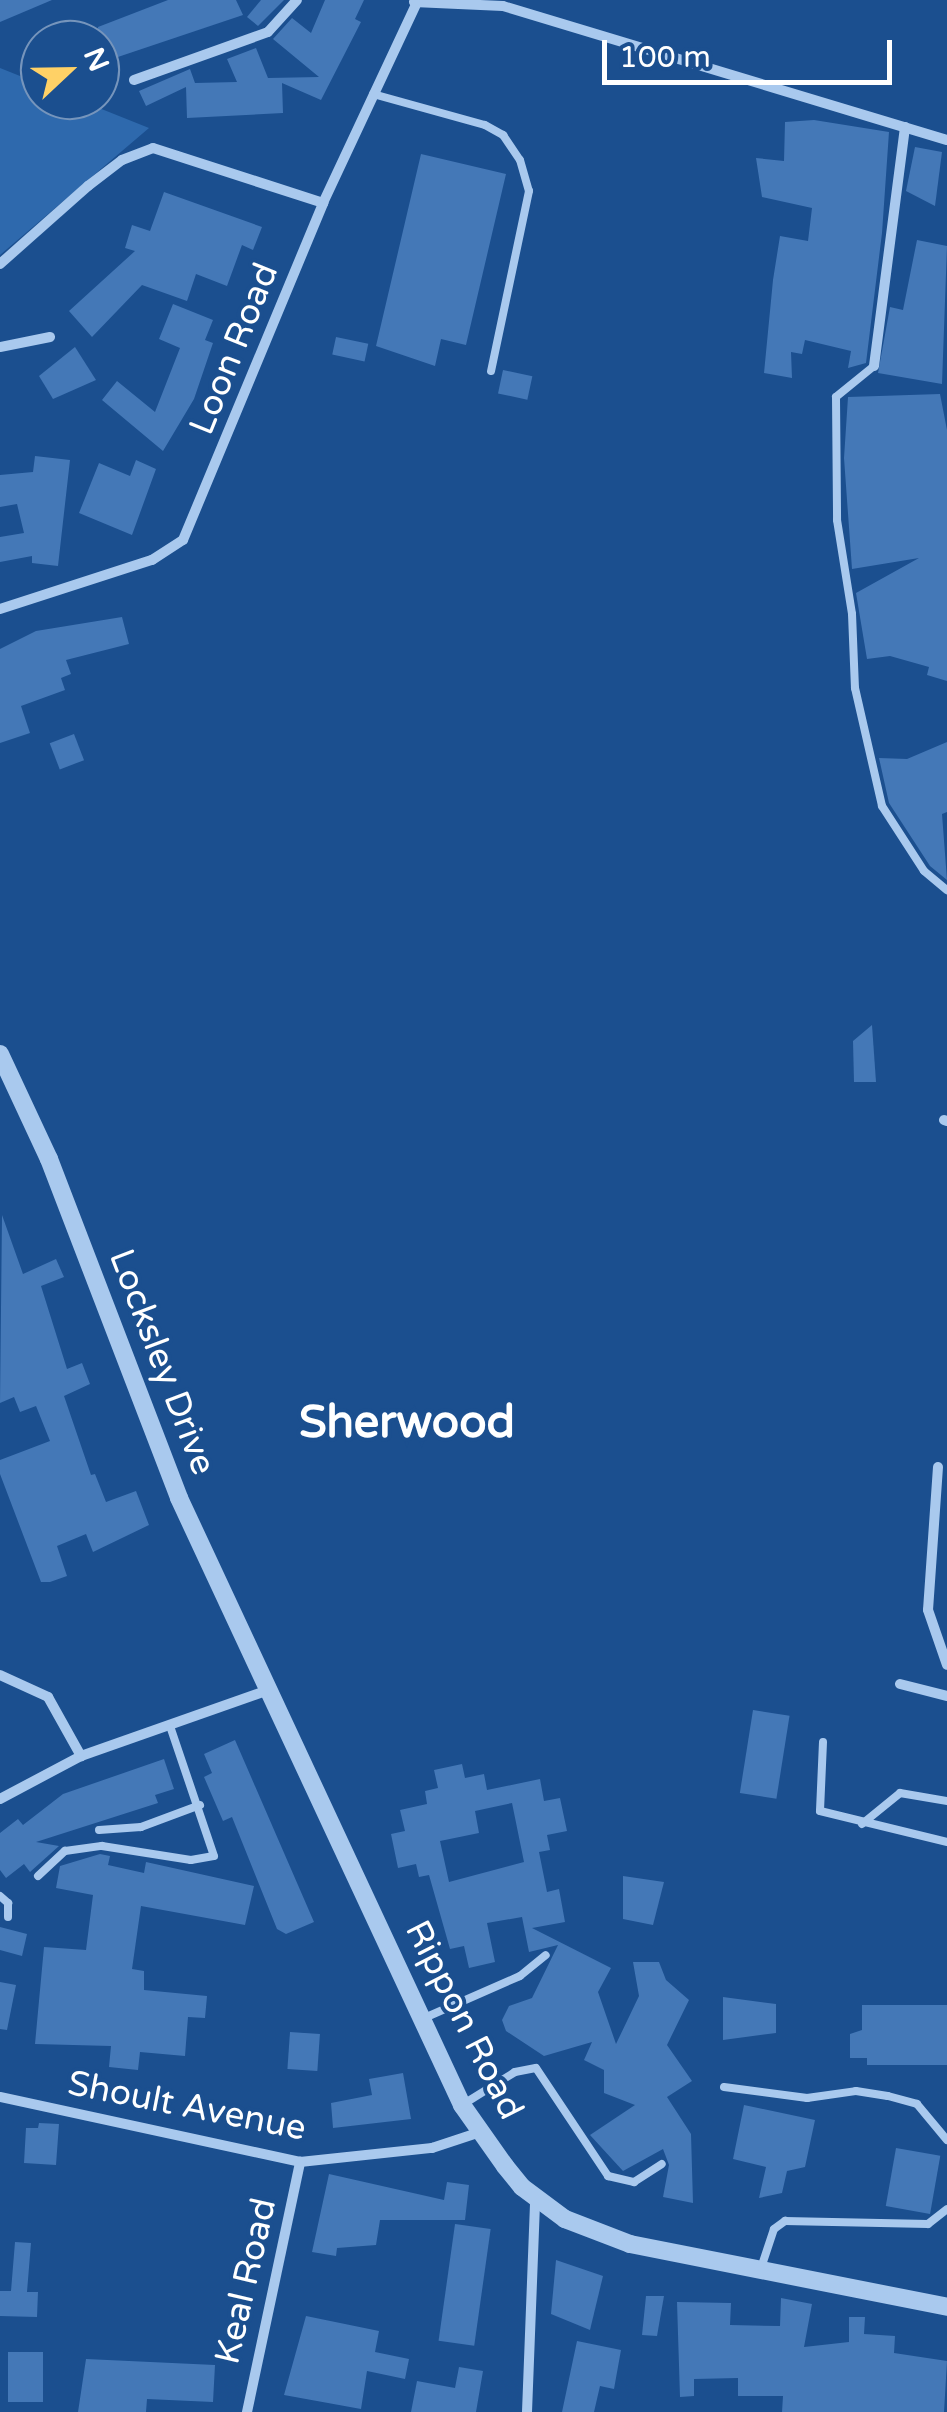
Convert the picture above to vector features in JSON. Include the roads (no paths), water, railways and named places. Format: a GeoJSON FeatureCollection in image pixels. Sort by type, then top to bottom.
{"type":"FeatureCollection","features":[{"type":"Feature","properties":{"kind":"street"},"geometry":{"type":"LineString","coordinates":[[134,80],[268,32],[297,0]]}},
{"type":"Feature","properties":{"kind":"street"},"geometry":{"type":"LineString","coordinates":[[416,1],[503,6],[947,140]]}},
{"type":"Feature","properties":{"kind":"street","name":"Loon Road"},"geometry":{"type":"LineString","coordinates":[[0,610],[152,560],[183,540],[323,203],[416,1]]}},
{"type":"Feature","properties":{"kind":"street"},"geometry":{"type":"LineString","coordinates":[[874,366],[905,127]]}},
{"type":"Feature","properties":{"kind":"street"},"geometry":{"type":"LineString","coordinates":[[0,264],[122,160],[153,148],[323,203]]}},
{"type":"Feature","properties":{"kind":"street"},"geometry":{"type":"LineString","coordinates":[[0,346],[50,337]]}},
{"type":"Feature","properties":{"kind":"street","name":"Locksley Drive"},"geometry":{"type":"LineString","coordinates":[[0,1054],[49,1159],[179,1498],[272,1688]]}},
{"type":"Feature","properties":{"kind":"street"},"geometry":{"type":"LineString","coordinates":[[938,1467],[928,1610],[947,1665]]}},
{"type":"Feature","properties":{"kind":"street"},"geometry":{"type":"LineString","coordinates":[[0,1676],[48,1697],[81,1756]]}},
{"type":"Feature","properties":{"kind":"street"},"geometry":{"type":"LineString","coordinates":[[900,1684],[947,1696]]}},
{"type":"Feature","properties":{"kind":"street"},"geometry":{"type":"LineString","coordinates":[[0,1799],[81,1756],[272,1688]]}},
{"type":"Feature","properties":{"kind":"street","name":"Rippon Road"},"geometry":{"type":"LineString","coordinates":[[272,1688],[462,2105],[535,2198],[630,2244],[947,2307]]}},
{"type":"Feature","properties":{"kind":"street","name":"Shoult Avenue"},"geometry":{"type":"LineString","coordinates":[[0,2097],[300,2162],[432,2148],[480,2132]]}},
{"type":"Feature","properties":{"kind":"street","name":"Keal Road"},"geometry":{"type":"LineString","coordinates":[[246,2412],[300,2162]]}},
{"type":"Feature","properties":{"kind":"street"},"geometry":{"type":"LineString","coordinates":[[527,2412],[535,2198]]}},
{"type":"Feature","properties":{"kind":"lane"},"geometry":{"type":"LineString","coordinates":[[374,94],[485,125],[503,135],[520,160],[529,191],[491,371]]}},
{"type":"Feature","properties":{"kind":"lane"},"geometry":{"type":"LineString","coordinates":[[874,366],[836,398],[837,520],[852,614],[854,688],[882,806],[924,871],[947,890]]}},
{"type":"Feature","properties":{"kind":"lane"},"geometry":{"type":"LineString","coordinates":[[38,1876],[65,1852],[102,1846],[209,1860],[216,1852],[170,1726]]}},
{"type":"Feature","properties":{"kind":"lane"},"geometry":{"type":"LineString","coordinates":[[823,1742],[817,1808],[862,1824],[947,1842]]}},
{"type":"Feature","properties":{"kind":"lane"},"geometry":{"type":"LineString","coordinates":[[862,1824],[900,1793],[947,1800]]}},
{"type":"Feature","properties":{"kind":"lane"},"geometry":{"type":"LineString","coordinates":[[99,1830],[142,1826],[200,1805]]}},
{"type":"Feature","properties":{"kind":"lane"},"geometry":{"type":"LineString","coordinates":[[0,1896],[8,1903],[8,1917]]}},
{"type":"Feature","properties":{"kind":"lane"},"geometry":{"type":"LineString","coordinates":[[422,2019],[520,1976],[546,1955]]}},
{"type":"Feature","properties":{"kind":"lane"},"geometry":{"type":"LineString","coordinates":[[462,2105],[522,2068],[536,2068],[608,2176],[634,2182],[662,2164]]}},
{"type":"Feature","properties":{"kind":"lane"},"geometry":{"type":"LineString","coordinates":[[724,2086],[807,2098],[839,2092],[888,2096],[917,2104],[947,2140]]}},
{"type":"Feature","properties":{"kind":"lane"},"geometry":{"type":"LineString","coordinates":[[760,2270],[774,2229],[784,2221],[928,2224],[947,2209]]}},
{"type":"Feature","properties":{"kind":"district","name":"Sherwood"},"geometry":{"type":"Point","coordinates":[407,1424]}}]}
